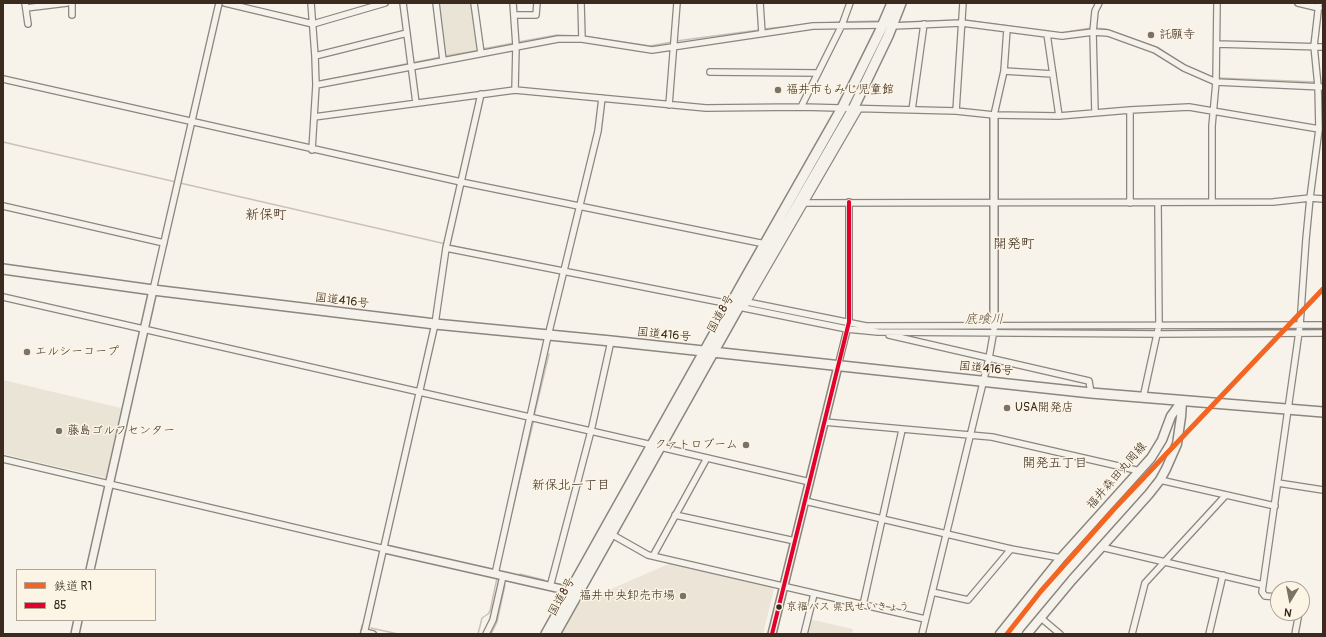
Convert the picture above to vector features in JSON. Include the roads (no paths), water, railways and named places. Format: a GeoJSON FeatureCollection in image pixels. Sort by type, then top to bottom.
{"type":"FeatureCollection","features":[{"type":"Feature","properties":{"kind":"highway"},"geometry":{"type":"LineString","coordinates":[[884,27],[887,3]]}},
{"type":"Feature","properties":{"kind":"highway","name":"国道8号"},"geometry":{"type":"LineString","coordinates":[[546,634],[656,446],[714,352],[856,109],[892,3]]}},
{"type":"Feature","properties":{"kind":"highway","name":"国道8号"},"geometry":{"type":"LineString","coordinates":[[555,634],[611,534],[704,351],[741,305],[765,244],[842,108],[884,27],[901,3]]}},
{"type":"Feature","properties":{"kind":"highway"},"geometry":{"type":"LineString","coordinates":[[884,27],[907,3]]}},
{"type":"Feature","properties":{"kind":"highway","name":"国道416号"},"geometry":{"type":"LineString","coordinates":[[3,269],[153,290],[436,324],[714,352],[1091,393],[1323,412]]}},
{"type":"Feature","properties":{"kind":"main road","name":"福井森田丸岡線"},"geometry":{"type":"LineString","coordinates":[[1000,634],[1061,558],[1140,471],[1157,449],[1172,416],[1182,401]]}},
{"type":"Feature","properties":{"kind":"main road"},"geometry":{"type":"LineString","coordinates":[[1027,634],[1160,480],[1177,444],[1182,401]]}},
{"type":"Feature","properties":{"kind":"street"},"geometry":{"type":"LineString","coordinates":[[28,24],[25,6],[67,3]]}},
{"type":"Feature","properties":{"kind":"street"},"geometry":{"type":"LineString","coordinates":[[72,3],[72,15]]}},
{"type":"Feature","properties":{"kind":"street"},"geometry":{"type":"LineString","coordinates":[[90,569],[219,3]]}},
{"type":"Feature","properties":{"kind":"street"},"geometry":{"type":"LineString","coordinates":[[225,3],[313,24],[384,3]]}},
{"type":"Feature","properties":{"kind":"street"},"geometry":{"type":"LineString","coordinates":[[311,3],[316,85],[312,150]]}},
{"type":"Feature","properties":{"kind":"street"},"geometry":{"type":"LineString","coordinates":[[403,3],[416,103]]}},
{"type":"Feature","properties":{"kind":"street"},"geometry":{"type":"LineString","coordinates":[[436,3],[443,60]]}},
{"type":"Feature","properties":{"kind":"street"},"geometry":{"type":"LineString","coordinates":[[474,3],[481,52]]}},
{"type":"Feature","properties":{"kind":"street"},"geometry":{"type":"LineString","coordinates":[[513,3],[516,46],[515,90]]}},
{"type":"Feature","properties":{"kind":"street"},"geometry":{"type":"LineString","coordinates":[[514,15],[536,15],[537,3]]}},
{"type":"Feature","properties":{"kind":"street"},"geometry":{"type":"LineString","coordinates":[[581,3],[582,39]]}},
{"type":"Feature","properties":{"kind":"street"},"geometry":{"type":"LineString","coordinates":[[669,104],[677,3]]}},
{"type":"Feature","properties":{"kind":"street"},"geometry":{"type":"LineString","coordinates":[[760,3],[762,33]]}},
{"type":"Feature","properties":{"kind":"street"},"geometry":{"type":"LineString","coordinates":[[801,107],[842,25],[850,3]]}},
{"type":"Feature","properties":{"kind":"street"},"geometry":{"type":"LineString","coordinates":[[956,111],[963,3]]}},
{"type":"Feature","properties":{"kind":"street"},"geometry":{"type":"LineString","coordinates":[[1095,113],[1093,32],[1095,11],[1099,3]]}},
{"type":"Feature","properties":{"kind":"street"},"geometry":{"type":"LineString","coordinates":[[1212,202],[1212,126],[1216,82],[1216,3]]}},
{"type":"Feature","properties":{"kind":"street"},"geometry":{"type":"LineString","coordinates":[[1270,596],[1263,595],[1263,584],[1300,325],[1310,198],[1319,129],[1320,86],[1314,46],[1319,5],[1298,3]]}},
{"type":"Feature","properties":{"kind":"street"},"geometry":{"type":"LineString","coordinates":[[316,85],[481,52],[558,39],[582,39],[652,50],[813,26],[842,25],[884,27],[962,23],[1062,36],[1093,32],[1108,33],[1155,50],[1184,68],[1216,82],[1320,86]]}},
{"type":"Feature","properties":{"kind":"street"},"geometry":{"type":"LineString","coordinates":[[912,110],[924,24]]}},
{"type":"Feature","properties":{"kind":"street"},"geometry":{"type":"LineString","coordinates":[[922,634],[982,381],[989,358],[994,329],[994,115],[1004,71],[1007,29]]}},
{"type":"Feature","properties":{"kind":"street"},"geometry":{"type":"LineString","coordinates":[[315,56],[407,33]]}},
{"type":"Feature","properties":{"kind":"street"},"geometry":{"type":"LineString","coordinates":[[1048,34],[1059,116]]}},
{"type":"Feature","properties":{"kind":"street"},"geometry":{"type":"LineString","coordinates":[[1216,44],[1323,47]]}},
{"type":"Feature","properties":{"kind":"street"},"geometry":{"type":"LineString","coordinates":[[1004,71],[1053,74]]}},
{"type":"Feature","properties":{"kind":"street"},"geometry":{"type":"LineString","coordinates":[[710,72],[818,73]]}},
{"type":"Feature","properties":{"kind":"street"},"geometry":{"type":"LineString","coordinates":[[3,79],[312,150],[765,244]]}},
{"type":"Feature","properties":{"kind":"street"},"geometry":{"type":"LineString","coordinates":[[314,117],[515,90],[706,108],[801,107],[956,111],[994,115],[1059,116],[1190,107],[1319,129]]}},
{"type":"Feature","properties":{"kind":"street"},"geometry":{"type":"LineString","coordinates":[[373,634],[364,633],[436,324],[446,248],[481,94]]}},
{"type":"Feature","properties":{"kind":"street"},"geometry":{"type":"LineString","coordinates":[[494,574],[548,336],[598,131],[602,98]]}},
{"type":"Feature","properties":{"kind":"street"},"geometry":{"type":"LineString","coordinates":[[741,305],[805,203],[856,109]]}},
{"type":"Feature","properties":{"kind":"street"},"geometry":{"type":"LineString","coordinates":[[1130,110],[1130,202]]}},
{"type":"Feature","properties":{"kind":"street"},"geometry":{"type":"LineString","coordinates":[[805,203],[1158,203],[1273,202],[1310,198],[1323,199]]}},
{"type":"Feature","properties":{"kind":"street"},"geometry":{"type":"LineString","coordinates":[[772,634],[848,326],[849,202]]}},
{"type":"Feature","properties":{"kind":"street"},"geometry":{"type":"LineString","coordinates":[[1143,398],[1159,325],[1158,203]]}},
{"type":"Feature","properties":{"kind":"street"},"geometry":{"type":"LineString","coordinates":[[3,206],[164,243]]}},
{"type":"Feature","properties":{"kind":"street"},"geometry":{"type":"LineString","coordinates":[[446,248],[878,332],[1089,381],[1091,393]]}},
{"type":"Feature","properties":{"kind":"street"},"geometry":{"type":"LineString","coordinates":[[3,297],[530,416],[810,482]]}},
{"type":"Feature","properties":{"kind":"street"},"geometry":{"type":"LineString","coordinates":[[878,332],[1159,325],[1323,324]]}},
{"type":"Feature","properties":{"kind":"street"},"geometry":{"type":"LineString","coordinates":[[848,326],[1158,334],[1323,333]]}},
{"type":"Feature","properties":{"kind":"street"},"geometry":{"type":"LineString","coordinates":[[550,587],[591,431],[611,342]]}},
{"type":"Feature","properties":{"kind":"street"},"geometry":{"type":"LineString","coordinates":[[824,422],[992,437],[1140,471]]}},
{"type":"Feature","properties":{"kind":"street"},"geometry":{"type":"LineString","coordinates":[[863,605],[902,430]]}},
{"type":"Feature","properties":{"kind":"street"},"geometry":{"type":"LineString","coordinates":[[653,556],[707,458]]}},
{"type":"Feature","properties":{"kind":"street"},"geometry":{"type":"LineString","coordinates":[[3,459],[384,549],[570,591]]}},
{"type":"Feature","properties":{"kind":"street"},"geometry":{"type":"LineString","coordinates":[[1160,480],[1275,506]]}},
{"type":"Feature","properties":{"kind":"street"},"geometry":{"type":"LineString","coordinates":[[1278,483],[1323,490]]}},
{"type":"Feature","properties":{"kind":"street"},"geometry":{"type":"LineString","coordinates":[[1132,634],[1144,586],[1226,495]]}},
{"type":"Feature","properties":{"kind":"street"},"geometry":{"type":"LineString","coordinates":[[805,501],[1011,549],[1061,558]]}},
{"type":"Feature","properties":{"kind":"street"},"geometry":{"type":"LineString","coordinates":[[675,515],[795,541]]}},
{"type":"Feature","properties":{"kind":"street"},"geometry":{"type":"LineString","coordinates":[[611,534],[648,555],[925,619]]}},
{"type":"Feature","properties":{"kind":"street"},"geometry":{"type":"LineString","coordinates":[[1101,547],[1263,584]]}},
{"type":"Feature","properties":{"kind":"street"},"geometry":{"type":"LineString","coordinates":[[932,592],[968,600],[1011,549]]}},
{"type":"Feature","properties":{"kind":"street"},"geometry":{"type":"LineString","coordinates":[[1209,634],[1223,575]]}},
{"type":"Feature","properties":{"kind":"street"},"geometry":{"type":"LineString","coordinates":[[486,634],[493,620],[503,576]]}},
{"type":"Feature","properties":{"kind":"street"},"geometry":{"type":"LineString","coordinates":[[804,634],[814,594]]}},
{"type":"Feature","properties":{"kind":"street"},"geometry":{"type":"LineString","coordinates":[[1041,618],[1060,634]]}},
{"type":"Feature","properties":{"kind":"street"},"geometry":{"type":"LineString","coordinates":[[75,634],[78,621]]}},
{"type":"Feature","properties":{"kind":"street"},"geometry":{"type":"LineString","coordinates":[[1295,634],[1297,621]]}},
{"type":"Feature","properties":{"kind":"waterway"},"geometry":{"type":"LineString","coordinates":[[902,22],[960,20]]}},
{"type":"Feature","properties":{"kind":"waterway"},"geometry":{"type":"LineString","coordinates":[[964,20],[1060,33],[1091,28]]}},
{"type":"Feature","properties":{"kind":"waterway"},"geometry":{"type":"LineString","coordinates":[[845,22],[877,21]]}},
{"type":"Feature","properties":{"kind":"waterway"},"geometry":{"type":"LineString","coordinates":[[823,23],[841,22]]}},
{"type":"Feature","properties":{"kind":"waterway"},"geometry":{"type":"LineString","coordinates":[[763,29],[801,25]]}},
{"type":"Feature","properties":{"kind":"waterway"},"geometry":{"type":"LineString","coordinates":[[1095,28],[1106,29],[1159,48],[1184,65],[1214,78]]}},
{"type":"Feature","properties":{"kind":"waterway"},"geometry":{"type":"LineString","coordinates":[[676,41],[759,30]]}},
{"type":"Feature","properties":{"kind":"waterway"},"geometry":{"type":"LineString","coordinates":[[518,42],[557,35],[579,36]]}},
{"type":"Feature","properties":{"kind":"waterway"},"geometry":{"type":"LineString","coordinates":[[583,36],[650,46],[672,42]]}},
{"type":"Feature","properties":{"kind":"waterway"},"geometry":{"type":"LineString","coordinates":[[482,49],[514,43]]}},
{"type":"Feature","properties":{"kind":"waterway"},"geometry":{"type":"LineString","coordinates":[[445,56],[479,50]]}},
{"type":"Feature","properties":{"kind":"waterway"},"geometry":{"type":"LineString","coordinates":[[320,81],[441,57]]}},
{"type":"Feature","properties":{"kind":"waterway"},"geometry":{"type":"LineString","coordinates":[[1218,78],[1316,82]]}},
{"type":"Feature","properties":{"kind":"waterway"},"geometry":{"type":"LineString","coordinates":[[3,142],[176,182]]}},
{"type":"Feature","properties":{"kind":"waterway"},"geometry":{"type":"LineString","coordinates":[[180,183],[446,244]]}},
{"type":"Feature","properties":{"kind":"waterway"},"geometry":{"type":"LineString","coordinates":[[449,245],[563,268]]}},
{"type":"Feature","properties":{"kind":"waterway"},"geometry":{"type":"LineString","coordinates":[[567,269],[610,278]]}},
{"type":"Feature","properties":{"kind":"waterway","name":"底喰川"},"geometry":{"type":"LineString","coordinates":[[747,306],[853,327]]}},
{"type":"Feature","properties":{"kind":"waterway","name":"底喰川"},"geometry":{"type":"LineString","coordinates":[[877,329],[996,328],[1151,331],[1297,329]]}},
{"type":"Feature","properties":{"kind":"waterway","name":"底喰川"},"geometry":{"type":"LineString","coordinates":[[1301,329],[1323,329]]}},
{"type":"Feature","properties":{"kind":"waterway"},"geometry":{"type":"LineString","coordinates":[[534,416],[549,354]]}},
{"type":"Feature","properties":{"kind":"waterway"},"geometry":{"type":"LineString","coordinates":[[498,571],[534,419]]}},
{"type":"Feature","properties":{"kind":"waterway"},"geometry":{"type":"LineString","coordinates":[[520,574],[544,580]]}},
{"type":"Feature","properties":{"kind":"waterway"},"geometry":{"type":"LineString","coordinates":[[478,634],[482,618],[490,611],[497,578]]}},
{"type":"Feature","properties":{"kind":"waterway"},"geometry":{"type":"LineString","coordinates":[[491,634],[497,622],[505,585]]}},
{"type":"Feature","properties":{"kind":"waterway"},"geometry":{"type":"LineString","coordinates":[[360,634],[362,625]]}},
{"type":"Feature","properties":{"kind":"waterway"},"geometry":{"type":"LineString","coordinates":[[371,628],[398,634]]}},
{"type":"Feature","properties":{"kind":"rail line","name":"R1"},"geometry":{"type":"LineString","coordinates":[[1007,634],[1041,591],[1114,509],[1323,289]]}},
{"type":"Feature","properties":{"kind":"place","name":"託願寺"},"geometry":{"type":"Point","coordinates":[1151,35]}},
{"type":"Feature","properties":{"kind":"place","name":"福井市もみじ児童館"},"geometry":{"type":"Point","coordinates":[778,90]}},
{"type":"Feature","properties":{"kind":"place","name":"エルシーコープ"},"geometry":{"type":"Point","coordinates":[27,352]}},
{"type":"Feature","properties":{"kind":"place","name":"USA開発店"},"geometry":{"type":"Point","coordinates":[1007,408]}},
{"type":"Feature","properties":{"kind":"place","name":"藤島ゴルフセンター"},"geometry":{"type":"Point","coordinates":[59,431]}},
{"type":"Feature","properties":{"kind":"place","name":"クァトロブーム"},"geometry":{"type":"Point","coordinates":[746,445]}},
{"type":"Feature","properties":{"kind":"place","name":"福井中央卸売市場"},"geometry":{"type":"Point","coordinates":[683,596]}},
{"type":"Feature","properties":{"kind":"place","name":"京福バス 県民せいきょう"},"geometry":{"type":"Point","coordinates":[779,607]}},
{"type":"Feature","properties":{"kind":"district","name":"新保町"},"geometry":{"type":"Point","coordinates":[266,215]}},
{"type":"Feature","properties":{"kind":"district","name":"開発町"},"geometry":{"type":"Point","coordinates":[1014,244]}},
{"type":"Feature","properties":{"kind":"district","name":"開発五丁目"},"geometry":{"type":"Point","coordinates":[1055,464]}},
{"type":"Feature","properties":{"kind":"district","name":"新保北一丁目"},"geometry":{"type":"Point","coordinates":[571,486]}}]}
